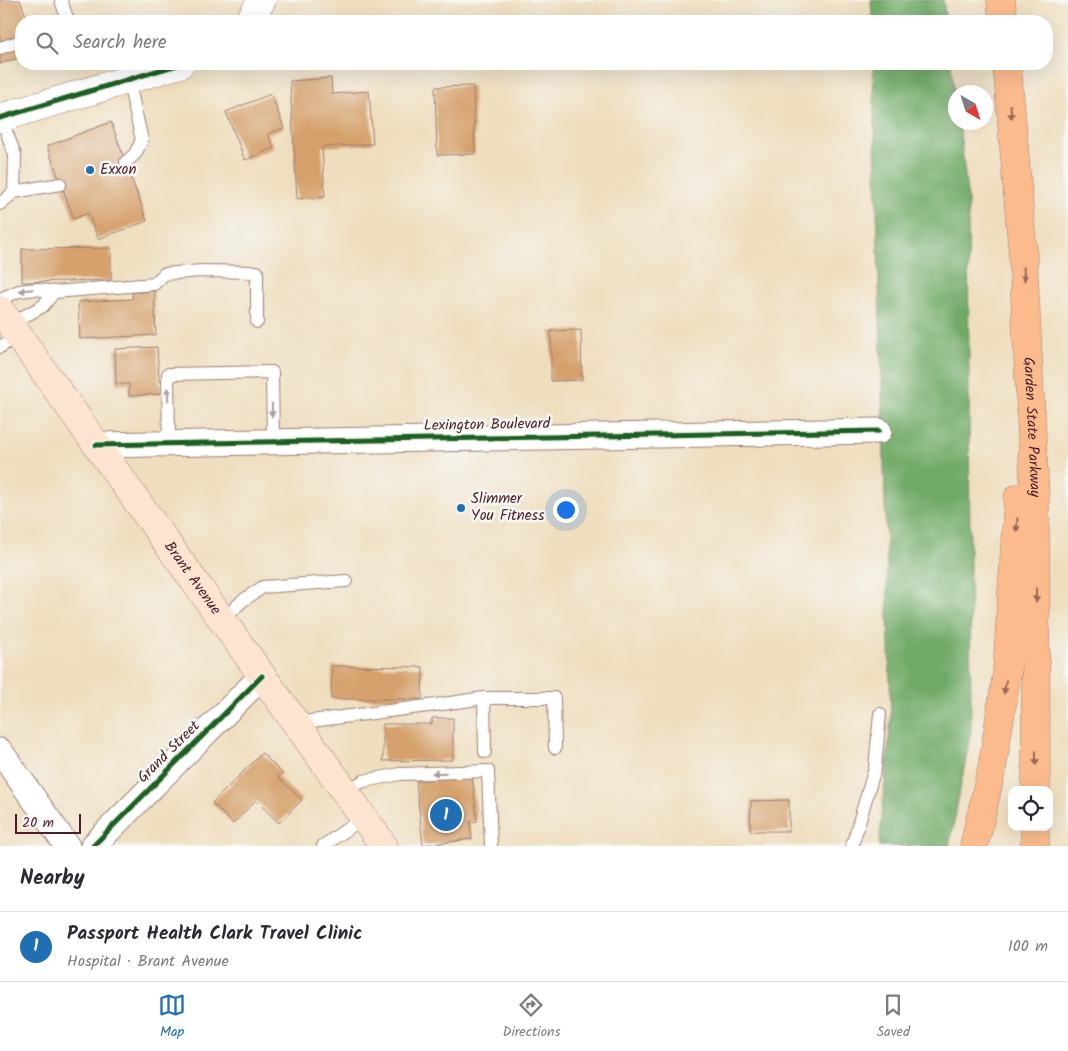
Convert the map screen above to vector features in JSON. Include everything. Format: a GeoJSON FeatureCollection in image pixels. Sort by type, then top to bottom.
{"type":"FeatureCollection","features":[{"type":"Feature","properties":{"kind":"highway"},"geometry":{"type":"LineString","coordinates":[[1001,0],[1002,15]]}},
{"type":"Feature","properties":{"kind":"highway","name":"Garden State Parkway"},"geometry":{"type":"LineString","coordinates":[[1008,70],[1023,256],[1035,498],[1036,786]]}},
{"type":"Feature","properties":{"kind":"highway"},"geometry":{"type":"LineString","coordinates":[[974,846],[992,768],[1006,673],[1028,337]]}},
{"type":"Feature","properties":{"kind":"highway"},"geometry":{"type":"LineString","coordinates":[[1035,846],[1036,831]]}},
{"type":"Feature","properties":{"kind":"main road","name":"Brant Avenue"},"geometry":{"type":"LineString","coordinates":[[7,329],[96,445],[384,846]]}},
{"type":"Feature","properties":{"kind":"street"},"geometry":{"type":"LineString","coordinates":[[253,15],[262,0]]}},
{"type":"Feature","properties":{"kind":"street"},"geometry":{"type":"LineString","coordinates":[[1,118],[159,70]]}},
{"type":"Feature","properties":{"kind":"street","name":"Lexington Boulevard"},"geometry":{"type":"LineString","coordinates":[[96,445],[878,431]]}},
{"type":"Feature","properties":{"kind":"street","name":"Grand Street"},"geometry":{"type":"LineString","coordinates":[[93,846],[262,676]]}},
{"type":"Feature","properties":{"kind":"street"},"geometry":{"type":"LineString","coordinates":[[0,751],[67,846]]}},
{"type":"Feature","properties":{"kind":"lane"},"geometry":{"type":"LineString","coordinates":[[61,0],[66,15]]}},
{"type":"Feature","properties":{"kind":"lane"},"geometry":{"type":"LineString","coordinates":[[0,48],[15,43]]}},
{"type":"Feature","properties":{"kind":"lane"},"geometry":{"type":"LineString","coordinates":[[126,162],[135,154],[142,140],[128,79]]}},
{"type":"Feature","properties":{"kind":"lane"},"geometry":{"type":"LineString","coordinates":[[1,118],[15,155],[14,192]]}},
{"type":"Feature","properties":{"kind":"lane"},"geometry":{"type":"LineString","coordinates":[[0,204],[14,192],[60,184]]}},
{"type":"Feature","properties":{"kind":"lane"},"geometry":{"type":"LineString","coordinates":[[0,299],[19,291],[36,289],[54,292],[154,284],[164,274],[257,272],[257,322]]}},
{"type":"Feature","properties":{"kind":"lane"},"geometry":{"type":"LineString","coordinates":[[7,329],[43,306],[54,292]]}},
{"type":"Feature","properties":{"kind":"lane"},"geometry":{"type":"LineString","coordinates":[[169,443],[168,374],[272,372],[273,442]]}},
{"type":"Feature","properties":{"kind":"lane"},"geometry":{"type":"LineString","coordinates":[[222,621],[242,601],[262,587],[346,581]]}},
{"type":"Feature","properties":{"kind":"lane"},"geometry":{"type":"LineString","coordinates":[[296,723],[484,698],[554,698],[555,748]]}},
{"type":"Feature","properties":{"kind":"lane"},"geometry":{"type":"LineString","coordinates":[[484,698],[485,752]]}},
{"type":"Feature","properties":{"kind":"lane"},"geometry":{"type":"LineString","coordinates":[[852,846],[875,768],[880,714]]}},
{"type":"Feature","properties":{"kind":"lane"},"geometry":{"type":"LineString","coordinates":[[344,791],[364,781],[400,774],[488,771],[491,846]]}},
{"type":"Feature","properties":{"kind":"lane"},"geometry":{"type":"LineString","coordinates":[[323,846],[363,818]]}},
{"type":"Feature","properties":{"kind":"green space"},"geometry":{"type":"Polygon","coordinates":[[[871,0],[943,0],[945,15],[872,15],[871,0]]]}},
{"type":"Feature","properties":{"kind":"green space"},"geometry":{"type":"Polygon","coordinates":[[[873,70],[952,70],[954,85],[948,85],[948,130],[960,130],[968,201],[971,731],[949,846],[879,846],[891,719],[873,70]]]}},
{"type":"Feature","properties":{"kind":"building"},"geometry":{"type":"Polygon","coordinates":[[[0,0],[20,0],[26,15],[15,15],[15,59],[0,64],[0,0]]]}},
{"type":"Feature","properties":{"kind":"building"},"geometry":{"type":"Polygon","coordinates":[[[331,78],[332,94],[369,91],[373,144],[322,147],[325,197],[297,199],[290,81],[331,78]]]}},
{"type":"Feature","properties":{"kind":"building"},"geometry":{"type":"Polygon","coordinates":[[[473,86],[475,154],[437,155],[435,87],[473,86]]]}},
{"type":"Feature","properties":{"kind":"building"},"geometry":{"type":"Polygon","coordinates":[[[271,94],[284,128],[268,134],[274,148],[245,160],[226,112],[271,94]]]}},
{"type":"Feature","properties":{"kind":"building"},"geometry":{"type":"Polygon","coordinates":[[[111,122],[147,221],[98,239],[88,213],[74,219],[47,146],[111,122]]]}},
{"type":"Feature","properties":{"kind":"building"},"geometry":{"type":"Polygon","coordinates":[[[111,248],[111,280],[22,282],[22,249],[111,248]]]}},
{"type":"Feature","properties":{"kind":"building"},"geometry":{"type":"Polygon","coordinates":[[[154,291],[156,335],[80,339],[78,302],[132,299],[132,293],[154,291]]]}},
{"type":"Feature","properties":{"kind":"building"},"geometry":{"type":"Polygon","coordinates":[[[581,330],[582,380],[551,381],[551,331],[581,330]]]}},
{"type":"Feature","properties":{"kind":"building"},"geometry":{"type":"Polygon","coordinates":[[[157,347],[160,394],[129,396],[129,384],[116,384],[115,349],[157,347]]]}},
{"type":"Feature","properties":{"kind":"building"},"geometry":{"type":"Polygon","coordinates":[[[332,666],[423,667],[422,699],[331,699],[332,666]]]}},
{"type":"Feature","properties":{"kind":"building"},"geometry":{"type":"Polygon","coordinates":[[[432,718],[453,718],[453,760],[383,761],[383,724],[432,724],[432,718]]]}},
{"type":"Feature","properties":{"kind":"building"},"geometry":{"type":"Polygon","coordinates":[[[262,753],[282,773],[278,777],[302,800],[279,823],[256,800],[233,824],[212,803],[262,753]]]}},
{"type":"Feature","properties":{"kind":"building"},"geometry":{"type":"Polygon","coordinates":[[[472,775],[477,821],[470,822],[472,839],[423,845],[416,781],[472,775]]]}},
{"type":"Feature","properties":{"kind":"building"},"geometry":{"type":"Polygon","coordinates":[[[789,800],[789,831],[750,831],[751,801],[789,800]]]}},
{"type":"Feature","properties":{"kind":"cycle path"},"geometry":{"type":"LineString","coordinates":[[0,118],[160,70]]}},
{"type":"Feature","properties":{"kind":"cycle path"},"geometry":{"type":"LineString","coordinates":[[96,445],[879,431]]}},
{"type":"Feature","properties":{"kind":"cycle path"},"geometry":{"type":"LineString","coordinates":[[93,846],[262,676]]}},
{"type":"Feature","properties":{"kind":"place","name":"Exxon"},"geometry":{"type":"Point","coordinates":[90,170]}},
{"type":"Feature","properties":{"kind":"place","name":"Slimmer You Fitness"},"geometry":{"type":"Point","coordinates":[461,508]}},
{"type":"Feature","properties":{"kind":"place","name":"Passport Health Clark Travel Clinic"},"geometry":{"type":"Point","coordinates":[446,815]}}]}
